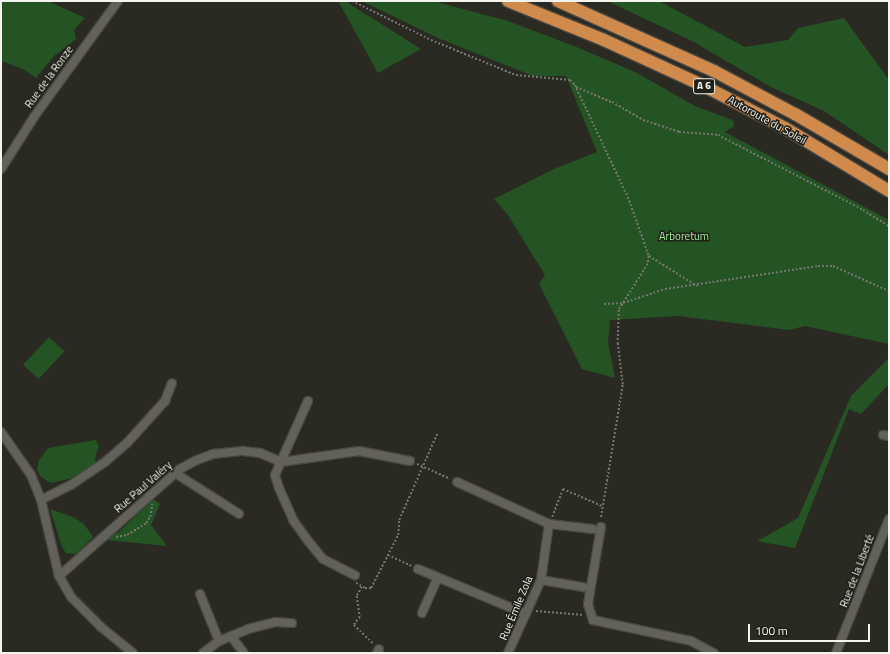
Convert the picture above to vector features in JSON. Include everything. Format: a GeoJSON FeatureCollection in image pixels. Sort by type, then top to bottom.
{"type":"FeatureCollection","features":[{"type":"Feature","properties":{"kind":"highway","name":"Autoroute du Soleil"},"geometry":{"type":"LineString","coordinates":[[508,1],[604,40],[704,86],[785,128],[889,191]]}},
{"type":"Feature","properties":{"kind":"highway","name":"Autoroute du Soleil"},"geometry":{"type":"LineString","coordinates":[[558,1],[714,71],[795,114],[889,169]]}},
{"type":"Feature","properties":{"kind":"street","name":"Rue de la Ronze"},"geometry":{"type":"LineString","coordinates":[[1,169],[34,117],[118,1]]}},
{"type":"Feature","properties":{"kind":"street"},"geometry":{"type":"LineString","coordinates":[[41,500],[71,485],[105,462],[127,443],[165,401],[172,383]]}},
{"type":"Feature","properties":{"kind":"street"},"geometry":{"type":"LineString","coordinates":[[308,401],[275,475],[293,520],[323,559],[355,575]]}},
{"type":"Feature","properties":{"kind":"street"},"geometry":{"type":"LineString","coordinates":[[1,432],[31,475],[41,500],[58,574],[71,597],[87,614],[133,653]]}},
{"type":"Feature","properties":{"kind":"street"},"geometry":{"type":"LineString","coordinates":[[281,462],[359,451],[410,461]]}},
{"type":"Feature","properties":{"kind":"street","name":"Rue Paul Valéry"},"geometry":{"type":"LineString","coordinates":[[58,574],[105,536],[175,473],[197,460],[213,454],[254,452],[281,462]]}},
{"type":"Feature","properties":{"kind":"street"},"geometry":{"type":"LineString","coordinates":[[175,473],[239,514]]}},
{"type":"Feature","properties":{"kind":"street"},"geometry":{"type":"LineString","coordinates":[[457,482],[479,494],[550,524],[597,528],[588,604],[593,620],[692,641],[714,653]]}},
{"type":"Feature","properties":{"kind":"street","name":"Rue de la Liberté"},"geometry":{"type":"LineString","coordinates":[[836,653],[886,536],[889,519]]}},
{"type":"Feature","properties":{"kind":"street","name":"Rue Émile Zola"},"geometry":{"type":"LineString","coordinates":[[508,653],[540,580],[550,524]]}},
{"type":"Feature","properties":{"kind":"street"},"geometry":{"type":"LineString","coordinates":[[418,569],[527,612]]}},
{"type":"Feature","properties":{"kind":"street"},"geometry":{"type":"LineString","coordinates":[[422,613],[438,577]]}},
{"type":"Feature","properties":{"kind":"street"},"geometry":{"type":"LineString","coordinates":[[540,580],[583,587]]}},
{"type":"Feature","properties":{"kind":"street"},"geometry":{"type":"LineString","coordinates":[[200,594],[219,641]]}},
{"type":"Feature","properties":{"kind":"street"},"geometry":{"type":"LineString","coordinates":[[203,653],[219,641],[248,629],[276,622],[292,623]]}},
{"type":"Feature","properties":{"kind":"street"},"geometry":{"type":"LineString","coordinates":[[231,636],[244,653]]}},
{"type":"Feature","properties":{"kind":"path"},"geometry":{"type":"LineString","coordinates":[[352,1],[432,40],[516,75],[570,80],[575,85],[628,197],[649,256],[648,264],[619,310],[618,343],[623,385],[607,491],[597,528]]}},
{"type":"Feature","properties":{"kind":"path"},"geometry":{"type":"LineString","coordinates":[[576,87],[606,98],[650,123],[679,132],[718,135],[863,210],[889,226]]}},
{"type":"Feature","properties":{"kind":"path"},"geometry":{"type":"LineString","coordinates":[[649,256],[697,286]]}},
{"type":"Feature","properties":{"kind":"path"},"geometry":{"type":"LineString","coordinates":[[604,304],[623,302],[665,289],[697,286],[765,273],[833,266],[889,291]]}},
{"type":"Feature","properties":{"kind":"path"},"geometry":{"type":"LineString","coordinates":[[355,575],[356,583],[362,587],[371,588],[398,535],[399,520],[436,434]]}},
{"type":"Feature","properties":{"kind":"path"},"geometry":{"type":"LineString","coordinates":[[410,461],[457,482]]}},
{"type":"Feature","properties":{"kind":"path"},"geometry":{"type":"LineString","coordinates":[[550,524],[563,489],[602,506]]}},
{"type":"Feature","properties":{"kind":"path"},"geometry":{"type":"LineString","coordinates":[[105,536],[115,537],[127,534],[146,523],[152,508],[151,495]]}},
{"type":"Feature","properties":{"kind":"path"},"geometry":{"type":"LineString","coordinates":[[388,555],[418,569]]}},
{"type":"Feature","properties":{"kind":"path"},"geometry":{"type":"LineString","coordinates":[[362,587],[357,596],[360,617],[354,625],[378,651]]}},
{"type":"Feature","properties":{"kind":"path"},"geometry":{"type":"LineString","coordinates":[[527,612],[592,616]]}},
{"type":"Feature","properties":{"kind":"green space"},"geometry":{"type":"Polygon","coordinates":[[[1,1],[48,1],[85,18],[74,30],[76,39],[54,56],[36,78],[23,69],[1,61],[1,1]]]}},
{"type":"Feature","properties":{"kind":"green space"},"geometry":{"type":"Polygon","coordinates":[[[338,1],[345,1],[421,49],[378,73],[338,1]]]}},
{"type":"Feature","properties":{"kind":"green space","name":"Arboretum"},"geometry":{"type":"Polygon","coordinates":[[[362,1],[433,1],[508,21],[579,48],[635,72],[697,107],[733,120],[734,126],[725,132],[889,220],[889,344],[805,326],[789,330],[678,316],[610,320],[608,342],[615,378],[582,369],[539,284],[545,275],[508,215],[494,199],[554,169],[597,152],[566,76],[533,76],[440,39],[362,1]]]}},
{"type":"Feature","properties":{"kind":"green space"},"geometry":{"type":"Polygon","coordinates":[[[607,1],[659,1],[745,47],[788,40],[798,28],[844,18],[889,80],[889,155],[824,111],[771,87],[692,41],[607,1]]]}},
{"type":"Feature","properties":{"kind":"green space"},"geometry":{"type":"Polygon","coordinates":[[[49,337],[64,351],[38,379],[23,365],[49,337]]]}},
{"type":"Feature","properties":{"kind":"green space"},"geometry":{"type":"Polygon","coordinates":[[[889,358],[889,384],[861,414],[849,409],[795,548],[757,541],[798,518],[851,396],[889,358]]]}},
{"type":"Feature","properties":{"kind":"green space"},"geometry":{"type":"Polygon","coordinates":[[[96,440],[99,447],[96,453],[95,463],[72,478],[51,483],[40,476],[37,469],[39,460],[48,448],[96,440]]]}},
{"type":"Feature","properties":{"kind":"green space"},"geometry":{"type":"Polygon","coordinates":[[[153,499],[160,504],[151,525],[167,546],[106,540],[114,532],[118,533],[153,499]]]}},
{"type":"Feature","properties":{"kind":"green space"},"geometry":{"type":"Polygon","coordinates":[[[50,509],[73,517],[84,524],[93,537],[76,554],[66,553],[62,547],[50,509]]]}}]}
